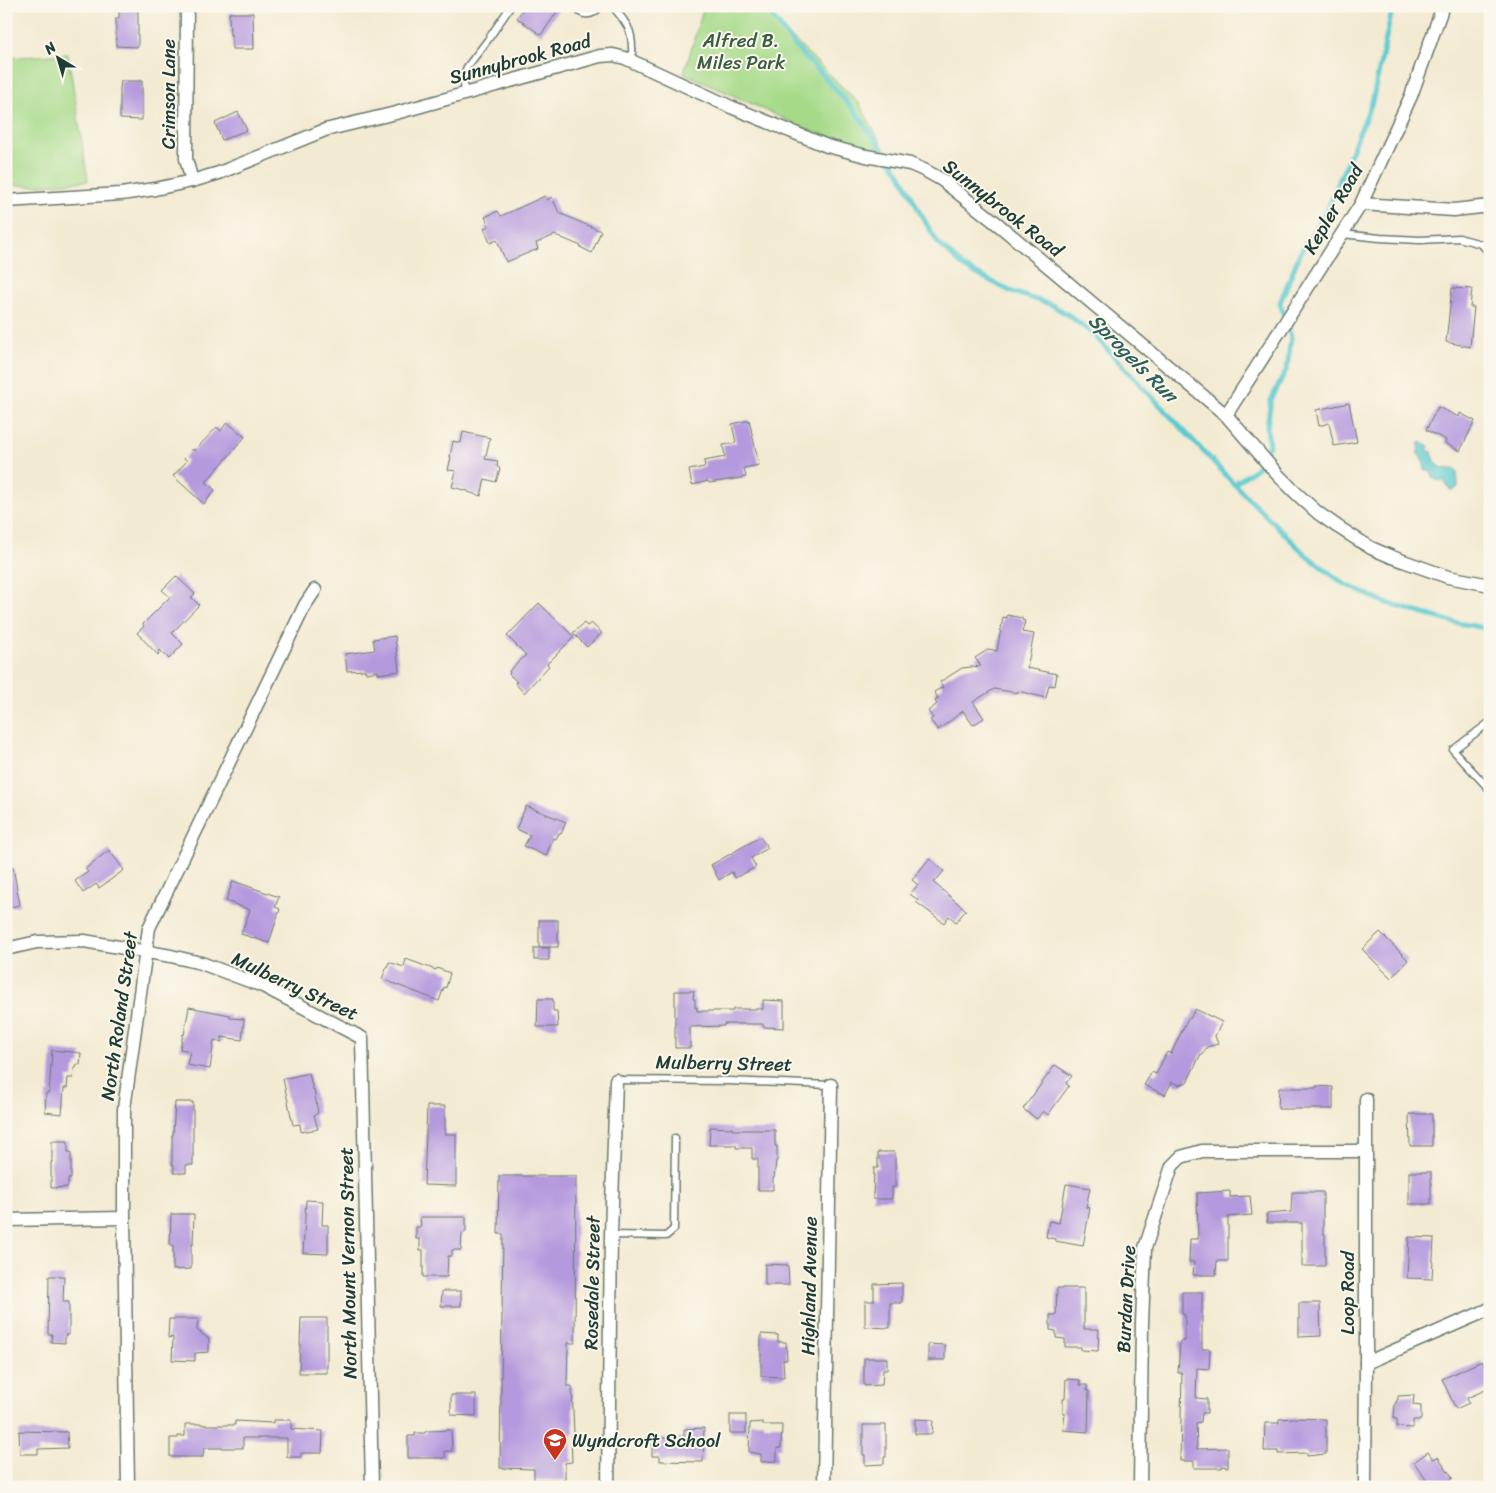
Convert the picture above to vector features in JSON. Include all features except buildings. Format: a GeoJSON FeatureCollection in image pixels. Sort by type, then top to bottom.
{"type":"FeatureCollection","features":[{"type":"Feature","properties":{"kind":"street","name":"Crimson Lane"},"geometry":{"type":"LineString","coordinates":[[187,6],[186,159],[192,181]]}},
{"type":"Feature","properties":{"kind":"street","name":"Kepler Road"},"geometry":{"type":"LineString","coordinates":[[1226,415],[1361,204],[1411,96],[1443,6]]}},
{"type":"Feature","properties":{"kind":"street","name":"Sunnybrook Road"},"geometry":{"type":"LineString","coordinates":[[6,201],[121,194],[192,181],[219,173],[325,130],[396,113],[600,56],[613,55],[632,60],[687,87],[827,146],[866,156],[910,164],[934,175],[958,192],[1226,415],[1297,494],[1338,528],[1371,548],[1414,566],[1448,577],[1490,585]]}},
{"type":"Feature","properties":{"kind":"street"},"geometry":{"type":"LineString","coordinates":[[1361,204],[1454,210],[1490,206]]}},
{"type":"Feature","properties":{"kind":"street","name":"North Roland Street"},"geometry":{"type":"LineString","coordinates":[[128,1487],[124,1109],[149,928],[315,590]]}},
{"type":"Feature","properties":{"kind":"street","name":"Mulberry Street"},"geometry":{"type":"LineString","coordinates":[[6,949],[37,942],[84,942],[201,963],[263,986],[362,1038]]}},
{"type":"Feature","properties":{"kind":"street","name":"North Mount Vernon Street"},"geometry":{"type":"LineString","coordinates":[[362,1038],[372,1487]]}},
{"type":"Feature","properties":{"kind":"street","name":"Rosedale Street"},"geometry":{"type":"LineString","coordinates":[[608,1487],[611,1235],[616,1080]]}},
{"type":"Feature","properties":{"kind":"street","name":"Highland Avenue"},"geometry":{"type":"LineString","coordinates":[[824,1487],[831,1085]]}},
{"type":"Feature","properties":{"kind":"street","name":"Loop Road"},"geometry":{"type":"LineString","coordinates":[[1365,1487],[1366,1099]]}},
{"type":"Feature","properties":{"kind":"street","name":"Burdan Drive"},"geometry":{"type":"LineString","coordinates":[[1140,1487],[1145,1248],[1172,1166],[1181,1157],[1202,1151],[1365,1151]]}},
{"type":"Feature","properties":{"kind":"street"},"geometry":{"type":"LineString","coordinates":[[6,1220],[124,1218]]}},
{"type":"Feature","properties":{"kind":"street"},"geometry":{"type":"LineString","coordinates":[[1366,1363],[1490,1309]]}},
{"type":"Feature","properties":{"kind":"lane"},"geometry":{"type":"LineString","coordinates":[[465,93],[463,77],[467,67],[503,20],[511,6]]}},
{"type":"Feature","properties":{"kind":"lane"},"geometry":{"type":"LineString","coordinates":[[575,6],[578,11],[586,14],[594,12],[600,6]]}},
{"type":"Feature","properties":{"kind":"lane"},"geometry":{"type":"LineString","coordinates":[[612,6],[628,25],[631,33],[632,60]]}},
{"type":"Feature","properties":{"kind":"lane"},"geometry":{"type":"LineString","coordinates":[[1342,234],[1420,240],[1459,238],[1481,244],[1490,253]]}},
{"type":"Feature","properties":{"kind":"lane"},"geometry":{"type":"LineString","coordinates":[[1490,722],[1452,750],[1490,790]]}},
{"type":"Feature","properties":{"kind":"lane","name":"Mulberry Street"},"geometry":{"type":"LineString","coordinates":[[616,1080],[728,1081],[831,1085]]}},
{"type":"Feature","properties":{"kind":"lane"},"geometry":{"type":"LineString","coordinates":[[611,1235],[666,1236],[674,1229],[675,1138]]}},
{"type":"Feature","properties":{"kind":"green space","name":"Alfred B. Miles Park"},"geometry":{"type":"Polygon","coordinates":[[[704,6],[759,6],[859,103],[887,154],[811,131],[684,73],[704,6]]]}},
{"type":"Feature","properties":{"kind":"green space"},"geometry":{"type":"Polygon","coordinates":[[[68,54],[88,181],[29,186],[6,184],[6,58],[68,54]]]}},
{"type":"Feature","properties":{"kind":"water"},"geometry":{"type":"Polygon","coordinates":[[[1420,442],[1429,446],[1427,450],[1432,452],[1439,466],[1457,471],[1458,487],[1450,490],[1444,481],[1435,480],[1431,472],[1425,470],[1423,460],[1417,453],[1420,448],[1418,444],[1420,442]]]}},
{"type":"Feature","properties":{"kind":"waterway","name":"Sprogels Run"},"geometry":{"type":"LineString","coordinates":[[764,6],[799,51],[855,111],[901,175],[938,243],[965,268],[1010,291],[1052,305],[1070,316],[1094,335],[1234,484],[1306,555],[1344,584],[1386,603],[1452,622],[1490,629]]}},
{"type":"Feature","properties":{"kind":"waterway"},"geometry":{"type":"LineString","coordinates":[[1234,484],[1257,468],[1269,446],[1267,426],[1271,400],[1287,368],[1291,337],[1280,303],[1300,253],[1328,208],[1372,102],[1393,6]]}},
{"type":"Feature","properties":{"kind":"place","name":"Wyndcroft School"},"geometry":{"type":"Point","coordinates":[555,1461]}}]}
